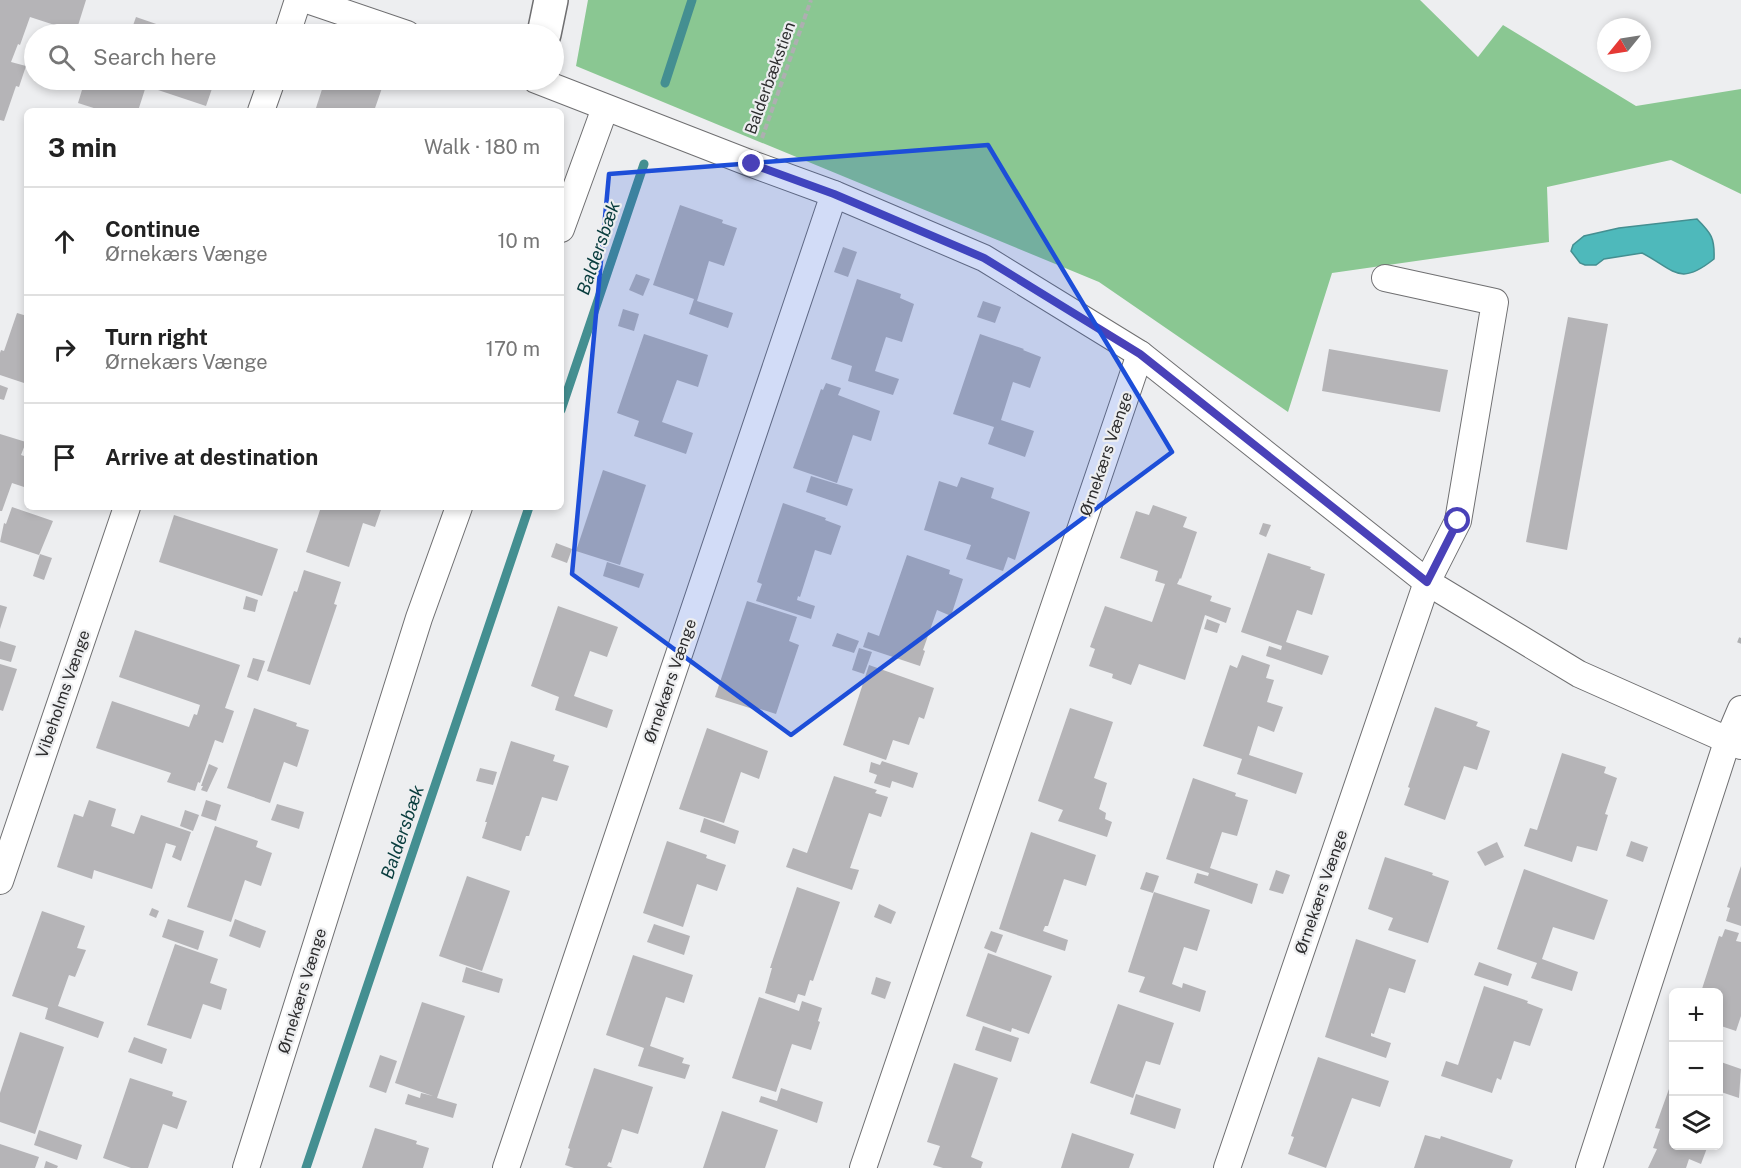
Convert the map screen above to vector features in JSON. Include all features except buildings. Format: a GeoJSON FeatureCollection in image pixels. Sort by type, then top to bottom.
{"type":"FeatureCollection","features":[{"type":"Feature","properties":{"kind":"street"},"geometry":{"type":"LineString","coordinates":[[290,24],[298,0]]}},
{"type":"Feature","properties":{"kind":"street"},"geometry":{"type":"LineString","coordinates":[[307,0],[378,24]]}},
{"type":"Feature","properties":{"kind":"street"},"geometry":{"type":"LineString","coordinates":[[546,24],[551,0]]}},
{"type":"Feature","properties":{"kind":"street"},"geometry":{"type":"LineString","coordinates":[[262,108],[268,90]]}},
{"type":"Feature","properties":{"kind":"street"},"geometry":{"type":"LineString","coordinates":[[561,90],[834,194],[984,258],[1140,354],[1427,582],[1579,674],[1734,744]]}},
{"type":"Feature","properties":{"kind":"street"},"geometry":{"type":"LineString","coordinates":[[564,221],[605,108]]}},
{"type":"Feature","properties":{"kind":"street","name":"Ørnekærs Vænge"},"geometry":{"type":"LineString","coordinates":[[506,1168],[834,194]]}},
{"type":"Feature","properties":{"kind":"street","name":"Ørnekærs Vænge"},"geometry":{"type":"LineString","coordinates":[[1227,1168],[1427,582],[1458,521],[1495,302],[1385,278]]}},
{"type":"Feature","properties":{"kind":"street","name":"Ørnekærs Vænge"},"geometry":{"type":"LineString","coordinates":[[863,1168],[1140,354]]}},
{"type":"Feature","properties":{"kind":"street","name":"Vibeholms Vænge"},"geometry":{"type":"LineString","coordinates":[[0,881],[126,510]]}},
{"type":"Feature","properties":{"kind":"street","name":"Ørnekærs Vænge"},"geometry":{"type":"LineString","coordinates":[[246,1168],[419,618],[458,510]]}},
{"type":"Feature","properties":{"kind":"street"},"geometry":{"type":"LineString","coordinates":[[1589,1168],[1734,744],[1741,709]]}},
{"type":"Feature","properties":{"kind":"path","name":"Balderbækstien"},"geometry":{"type":"LineString","coordinates":[[752,164],[811,0]]}},
{"type":"Feature","properties":{"kind":"path"},"geometry":{"type":"LineString","coordinates":[[1739,643],[1741,638]]}},
{"type":"Feature","properties":{"kind":"highlighted area"},"geometry":{"type":"Polygon","coordinates":[[[988,145],[1172,452],[791,735],[572,574],[609,174],[988,145]]]}},
{"type":"Feature","properties":{"kind":"green space"},"geometry":{"type":"Polygon","coordinates":[[[588,0],[1420,0],[1478,57],[1503,25],[1636,106],[1741,89],[1741,194],[1671,160],[1547,187],[1549,242],[1332,273],[1288,412],[1099,282],[576,66],[588,0]]]}},
{"type":"Feature","properties":{"kind":"water"},"geometry":{"type":"Polygon","coordinates":[[[1697,219],[1711,236],[1714,259],[1693,272],[1677,273],[1642,253],[1604,259],[1596,265],[1585,265],[1580,263],[1571,251],[1573,245],[1584,236],[1619,228],[1697,219]]]}},
{"type":"Feature","properties":{"kind":"waterway","name":"Baldersbæk"},"geometry":{"type":"LineString","coordinates":[[665,83],[692,0]]}},
{"type":"Feature","properties":{"kind":"waterway","name":"Baldersbæk"},"geometry":{"type":"LineString","coordinates":[[564,401],[644,164]]}},
{"type":"Feature","properties":{"kind":"waterway","name":"Baldersbæk"},"geometry":{"type":"LineString","coordinates":[[306,1168],[528,510]]}},
{"type":"Feature","properties":{"kind":"route"},"geometry":{"type":"LineString","coordinates":[[752,164],[834,194],[984,258],[1140,354],[1427,582],[1458,521]]}}]}
